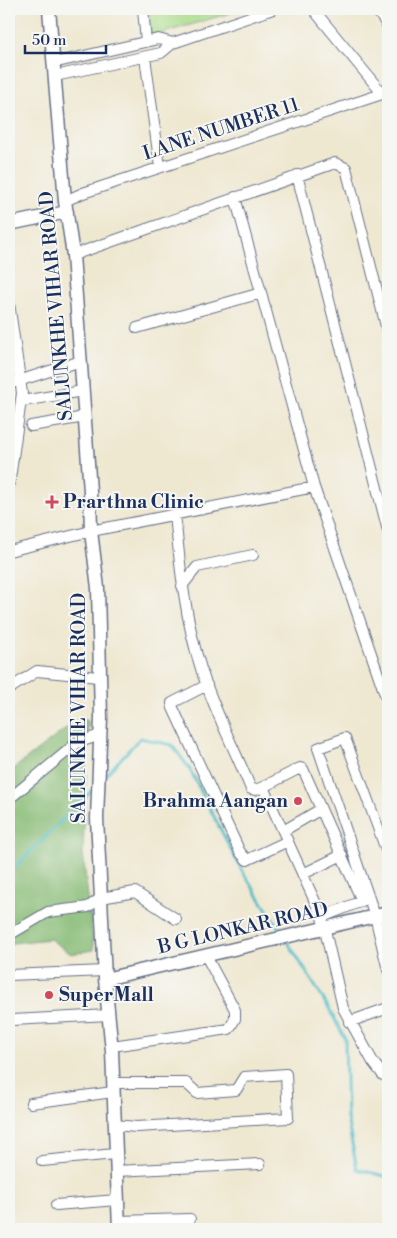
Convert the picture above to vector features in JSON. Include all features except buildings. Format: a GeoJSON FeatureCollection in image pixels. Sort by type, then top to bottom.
{"type":"FeatureCollection","features":[{"type":"Feature","properties":{"kind":"street","name":"SALUNKHE VIHAR ROAD"},"geometry":{"type":"LineString","coordinates":[[49,9],[66,207],[73,255],[91,531],[98,588],[100,735],[97,818],[105,975],[112,1046],[118,1225]]}},
{"type":"Feature","properties":{"kind":"street"},"geometry":{"type":"LineString","coordinates":[[143,9],[146,42]]}},
{"type":"Feature","properties":{"kind":"street"},"geometry":{"type":"LineString","coordinates":[[55,76],[161,53],[172,42],[273,9]]}},
{"type":"Feature","properties":{"kind":"street"},"geometry":{"type":"LineString","coordinates":[[313,9],[385,92]]}},
{"type":"Feature","properties":{"kind":"street"},"geometry":{"type":"LineString","coordinates":[[376,9],[388,26]]}},
{"type":"Feature","properties":{"kind":"street"},"geometry":{"type":"LineString","coordinates":[[53,63],[158,39],[172,42]]}},
{"type":"Feature","properties":{"kind":"street"},"geometry":{"type":"LineString","coordinates":[[145,57],[160,167]]}},
{"type":"Feature","properties":{"kind":"street","name":"LANE NUMBER 11"},"geometry":{"type":"LineString","coordinates":[[66,207],[83,193],[385,92]]}},
{"type":"Feature","properties":{"kind":"street"},"geometry":{"type":"LineString","coordinates":[[73,255],[335,163],[346,168],[388,334]]}},
{"type":"Feature","properties":{"kind":"street"},"geometry":{"type":"LineString","coordinates":[[297,175],[388,531]]}},
{"type":"Feature","properties":{"kind":"street"},"geometry":{"type":"LineString","coordinates":[[235,197],[314,487],[388,703]]}},
{"type":"Feature","properties":{"kind":"street"},"geometry":{"type":"LineString","coordinates":[[9,224],[66,207]]}},
{"type":"Feature","properties":{"kind":"street"},"geometry":{"type":"LineString","coordinates":[[137,328],[261,292]]}},
{"type":"Feature","properties":{"kind":"street"},"geometry":{"type":"LineString","coordinates":[[9,303],[22,380],[22,401],[14,430],[9,486]]}},
{"type":"Feature","properties":{"kind":"street"},"geometry":{"type":"LineString","coordinates":[[9,384],[81,361]]}},
{"type":"Feature","properties":{"kind":"street"},"geometry":{"type":"LineString","coordinates":[[22,401],[83,391]]}},
{"type":"Feature","properties":{"kind":"street"},"geometry":{"type":"LineString","coordinates":[[30,426],[85,417]]}},
{"type":"Feature","properties":{"kind":"street"},"geometry":{"type":"LineString","coordinates":[[9,551],[91,531],[314,487]]}},
{"type":"Feature","properties":{"kind":"street"},"geometry":{"type":"LineString","coordinates":[[175,514],[182,586],[188,620],[208,685],[251,788],[255,790],[263,787],[302,768],[362,902],[324,922]]}},
{"type":"Feature","properties":{"kind":"street"},"geometry":{"type":"LineString","coordinates":[[182,586],[197,567],[253,555]]}},
{"type":"Feature","properties":{"kind":"street"},"geometry":{"type":"LineString","coordinates":[[9,689],[37,671],[98,677]]}},
{"type":"Feature","properties":{"kind":"street"},"geometry":{"type":"LineString","coordinates":[[208,685],[172,703],[172,708],[240,852],[247,860],[288,841]]}},
{"type":"Feature","properties":{"kind":"street"},"geometry":{"type":"LineString","coordinates":[[9,799],[77,743],[100,735]]}},
{"type":"Feature","properties":{"kind":"street"},"geometry":{"type":"LineString","coordinates":[[388,855],[346,738],[318,748],[376,916],[388,970]]}},
{"type":"Feature","properties":{"kind":"street"},"geometry":{"type":"LineString","coordinates":[[263,787],[324,922],[343,1008],[349,1022],[373,1062],[387,1076]]}},
{"type":"Feature","properties":{"kind":"street"},"geometry":{"type":"LineString","coordinates":[[284,831],[321,809]]}},
{"type":"Feature","properties":{"kind":"street"},"geometry":{"type":"LineString","coordinates":[[303,874],[342,855]]}},
{"type":"Feature","properties":{"kind":"street"},"geometry":{"type":"LineString","coordinates":[[9,935],[48,912],[88,907],[101,898],[135,892],[176,919]]}},
{"type":"Feature","properties":{"kind":"street","name":"B G LONKAR ROAD"},"geometry":{"type":"LineString","coordinates":[[105,975],[206,956],[293,936],[324,922],[388,913]]}},
{"type":"Feature","properties":{"kind":"street"},"geometry":{"type":"LineString","coordinates":[[112,1046],[229,1029],[235,1019],[235,1010],[206,956]]}},
{"type":"Feature","properties":{"kind":"street"},"geometry":{"type":"LineString","coordinates":[[9,975],[105,975]]}},
{"type":"Feature","properties":{"kind":"street"},"geometry":{"type":"LineString","coordinates":[[349,1022],[386,1011]]}},
{"type":"Feature","properties":{"kind":"street"},"geometry":{"type":"LineString","coordinates":[[12,1020],[109,1015]]}},
{"type":"Feature","properties":{"kind":"street"},"geometry":{"type":"LineString","coordinates":[[31,1103],[113,1088],[186,1083],[197,1093],[236,1090],[244,1077],[286,1074],[288,1118],[137,1127],[114,1126]]}},
{"type":"Feature","properties":{"kind":"street"},"geometry":{"type":"LineString","coordinates":[[42,1161],[116,1154]]}},
{"type":"Feature","properties":{"kind":"street"},"geometry":{"type":"LineString","coordinates":[[116,1171],[260,1164]]}},
{"type":"Feature","properties":{"kind":"street"},"geometry":{"type":"LineString","coordinates":[[56,1206],[117,1200]]}},
{"type":"Feature","properties":{"kind":"street"},"geometry":{"type":"LineString","coordinates":[[118,1225],[190,1220]]}},
{"type":"Feature","properties":{"kind":"green space"},"geometry":{"type":"Polygon","coordinates":[[[149,9],[243,9],[150,37],[149,9]]]}},
{"type":"Feature","properties":{"kind":"green space"},"geometry":{"type":"Polygon","coordinates":[[[80,718],[88,721],[83,853],[94,950],[71,954],[50,939],[13,943],[9,946],[9,772],[80,718]]]}},
{"type":"Feature","properties":{"kind":"waterway"},"geometry":{"type":"LineString","coordinates":[[102,779],[140,738],[172,745],[189,768],[241,869],[282,933]]}},
{"type":"Feature","properties":{"kind":"waterway"},"geometry":{"type":"LineString","coordinates":[[9,873],[95,787]]}},
{"type":"Feature","properties":{"kind":"waterway"},"geometry":{"type":"LineString","coordinates":[[287,941],[330,1010],[345,1039],[347,1118],[357,1169],[388,1177]]}},
{"type":"Feature","properties":{"kind":"place","name":"Prarthna Clinic"},"geometry":{"type":"Point","coordinates":[52,502]}},
{"type":"Feature","properties":{"kind":"place","name":"Brahma Aangan"},"geometry":{"type":"Point","coordinates":[298,801]}},
{"type":"Feature","properties":{"kind":"place","name":"SuperMall"},"geometry":{"type":"Point","coordinates":[49,995]}}]}
